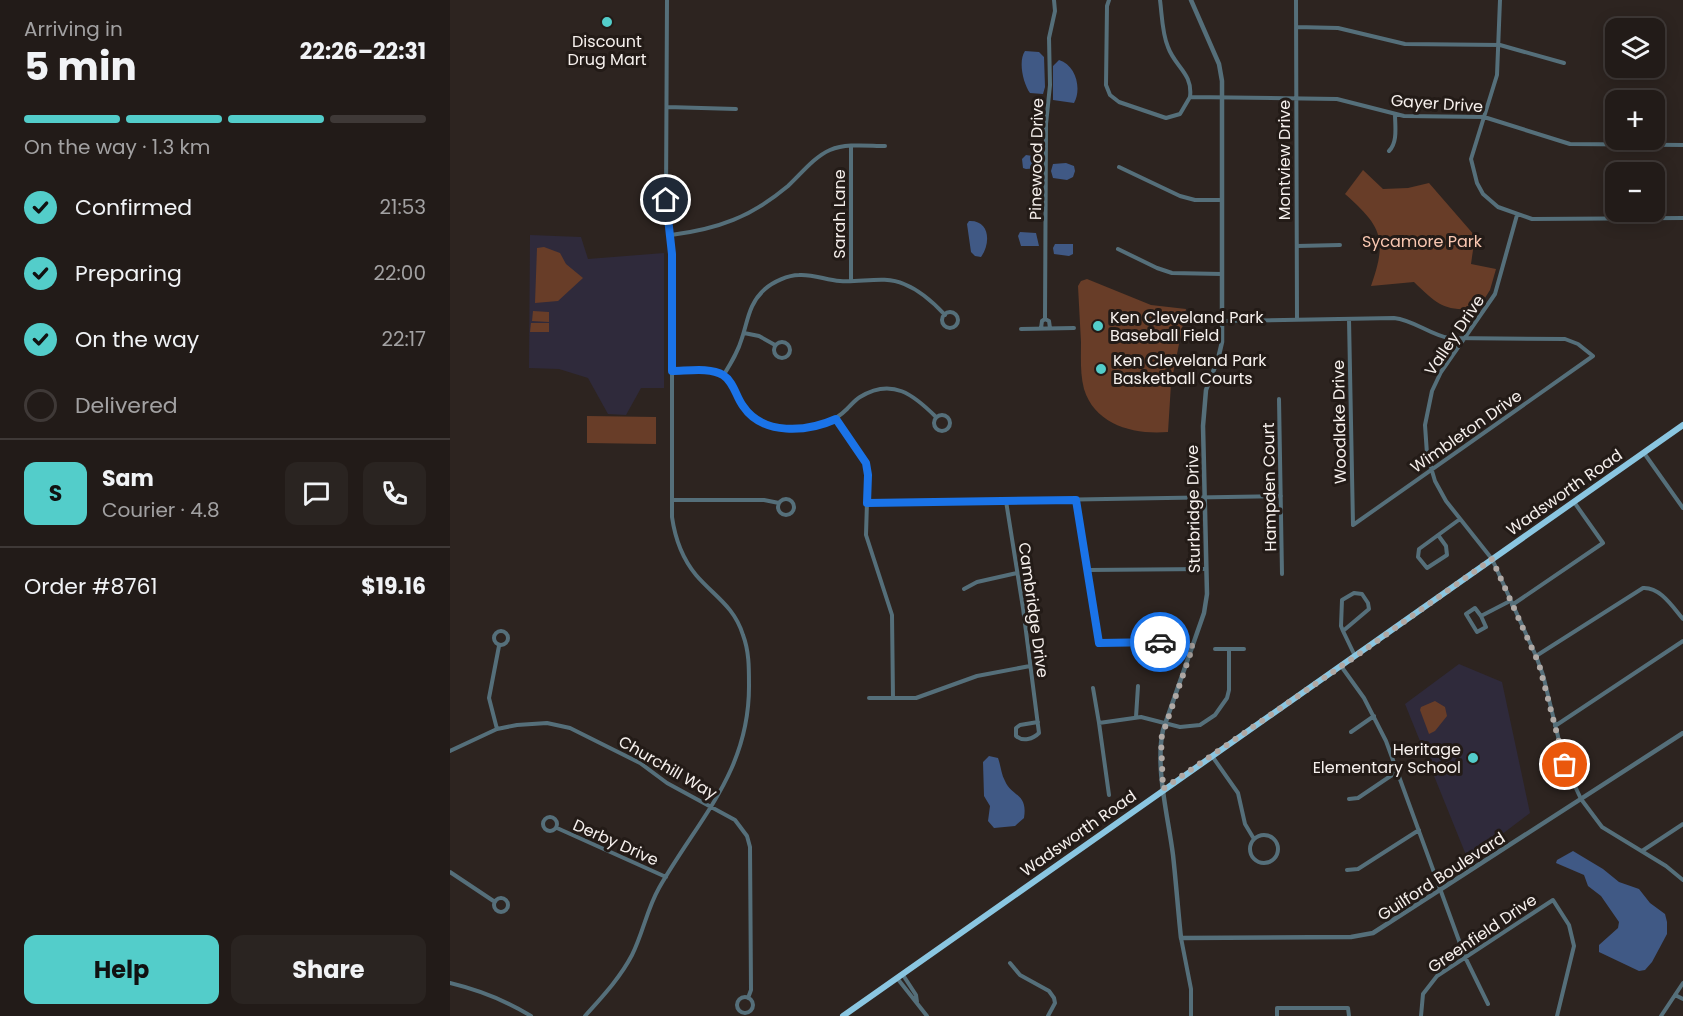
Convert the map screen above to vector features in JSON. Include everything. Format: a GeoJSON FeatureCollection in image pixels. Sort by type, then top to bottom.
{"type":"FeatureCollection","features":[{"type":"Feature","properties":{"kind":"highway","name":"Wadsworth Road"},"geometry":{"type":"LineString","coordinates":[[843,1016],[1683,425]]}},
{"type":"Feature","properties":{"kind":"street"},"geometry":{"type":"LineString","coordinates":[[585,1016],[624,968],[638,942],[653,900],[728,780],[742,744],[749,705],[749,661],[743,634],[736,618],[724,601],[697,575],[682,552],[674,532],[671,235],[666,200],[667,0]]}},
{"type":"Feature","properties":{"kind":"street","name":"Pinewood Drive"},"geometry":{"type":"LineString","coordinates":[[1050,328],[1049,321],[1046,319],[1046,124],[1050,86],[1049,38],[1054,0]]}},
{"type":"Feature","properties":{"kind":"street"},"geometry":{"type":"LineString","coordinates":[[1109,0],[1106,86],[1110,95],[1119,102],[1166,118],[1180,114],[1190,97],[1190,87],[1187,75],[1183,68],[1174,62],[1167,45],[1160,0]]}},
{"type":"Feature","properties":{"kind":"street","name":"Sturbridge Drive"},"geometry":{"type":"LineString","coordinates":[[1191,0],[1219,64],[1222,81],[1221,351],[1206,390],[1203,426],[1206,569],[1204,613],[1160,747],[1181,938],[1190,982],[1191,1016]]}},
{"type":"Feature","properties":{"kind":"street","name":"Montview Drive"},"geometry":{"type":"LineString","coordinates":[[1296,0],[1297,320]]}},
{"type":"Feature","properties":{"kind":"street"},"geometry":{"type":"LineString","coordinates":[[1500,0],[1500,45],[1495,85],[1471,159],[1477,183],[1483,194],[1493,204],[1532,219],[1683,218]]}},
{"type":"Feature","properties":{"kind":"street"},"geometry":{"type":"LineString","coordinates":[[1296,27],[1338,28],[1405,44],[1500,45],[1564,63]]}},
{"type":"Feature","properties":{"kind":"street","name":"Gayer Drive"},"geometry":{"type":"LineString","coordinates":[[1190,97],[1338,99],[1395,114],[1484,117],[1570,144],[1683,145]]}},
{"type":"Feature","properties":{"kind":"street"},"geometry":{"type":"LineString","coordinates":[[667,107],[736,109]]}},
{"type":"Feature","properties":{"kind":"street"},"geometry":{"type":"LineString","coordinates":[[1389,151],[1394,147],[1395,114]]}},
{"type":"Feature","properties":{"kind":"street","name":"Sarah Lane"},"geometry":{"type":"LineString","coordinates":[[851,146],[851,281]]}},
{"type":"Feature","properties":{"kind":"street"},"geometry":{"type":"LineString","coordinates":[[671,235],[699,232],[742,218],[769,201],[824,153],[836,148],[885,146]]}},
{"type":"Feature","properties":{"kind":"street"},"geometry":{"type":"LineString","coordinates":[[1119,167],[1179,196],[1195,200],[1222,200]]}},
{"type":"Feature","properties":{"kind":"street","name":"Valley Drive"},"geometry":{"type":"LineString","coordinates":[[1517,215],[1495,294],[1441,372],[1430,400],[1425,434],[1431,470],[1446,501],[1492,559],[1536,656],[1543,675],[1565,765],[1581,799],[1602,827],[1672,870],[1683,880]]}},
{"type":"Feature","properties":{"kind":"street"},"geometry":{"type":"LineString","coordinates":[[1296,246],[1340,245]]}},
{"type":"Feature","properties":{"kind":"street"},"geometry":{"type":"LineString","coordinates":[[1118,249],[1157,268],[1173,273],[1222,274]]}},
{"type":"Feature","properties":{"kind":"street"},"geometry":{"type":"LineString","coordinates":[[723,376],[736,355],[747,316],[755,300],[766,288],[779,280],[797,274],[851,281],[896,281],[905,284],[945,315]]}},
{"type":"Feature","properties":{"kind":"street"},"geometry":{"type":"LineString","coordinates":[[950,312],[957,315],[959,321],[957,326],[945,327],[942,322],[945,315],[950,312]]}},
{"type":"Feature","properties":{"kind":"street","name":"Pinewood Drive"},"geometry":{"type":"LineString","coordinates":[[1041,328],[1042,321],[1046,319]]}},
{"type":"Feature","properties":{"kind":"street","name":"Woodlake Drive"},"geometry":{"type":"LineString","coordinates":[[1349,319],[1353,525]]}},
{"type":"Feature","properties":{"kind":"street"},"geometry":{"type":"LineString","coordinates":[[1222,321],[1401,319],[1443,337],[1465,338]]}},
{"type":"Feature","properties":{"kind":"street"},"geometry":{"type":"LineString","coordinates":[[1020,329],[1074,328]]}},
{"type":"Feature","properties":{"kind":"street"},"geometry":{"type":"LineString","coordinates":[[744,333],[759,336],[775,345]]}},
{"type":"Feature","properties":{"kind":"street","name":"Wimbleton Drive"},"geometry":{"type":"LineString","coordinates":[[1353,525],[1593,356],[1578,344],[1565,339],[1465,338]]}},
{"type":"Feature","properties":{"kind":"street"},"geometry":{"type":"LineString","coordinates":[[782,342],[787,344],[788,353],[782,357],[778,356],[774,350],[775,345],[782,342]]}},
{"type":"Feature","properties":{"kind":"street"},"geometry":{"type":"LineString","coordinates":[[672,371],[705,371],[723,376],[736,390],[746,411],[753,419],[766,426],[807,428],[823,424],[836,419],[860,397],[891,389],[911,394],[936,417]]}},
{"type":"Feature","properties":{"kind":"street","name":"Hampden Court"},"geometry":{"type":"LineString","coordinates":[[1279,399],[1282,574]]}},
{"type":"Feature","properties":{"kind":"street"},"geometry":{"type":"LineString","coordinates":[[944,415],[948,418],[950,423],[946,430],[939,430],[935,427],[936,417],[944,415]]}},
{"type":"Feature","properties":{"kind":"street"},"geometry":{"type":"LineString","coordinates":[[836,419],[866,463],[868,475],[867,541],[892,615],[893,698]]}},
{"type":"Feature","properties":{"kind":"street"},"geometry":{"type":"LineString","coordinates":[[1644,453],[1683,508]]}},
{"type":"Feature","properties":{"kind":"street"},"geometry":{"type":"LineString","coordinates":[[867,503],[1281,496]]}},
{"type":"Feature","properties":{"kind":"street"},"geometry":{"type":"LineString","coordinates":[[672,500],[764,500],[779,503],[784,499],[794,503],[793,511],[788,514],[782,513],[779,503]]}},
{"type":"Feature","properties":{"kind":"street"},"geometry":{"type":"LineString","coordinates":[[1076,500],[1099,643],[1174,642],[1193,646]]}},
{"type":"Feature","properties":{"kind":"street","name":"Cambridge Drive"},"geometry":{"type":"LineString","coordinates":[[1006,501],[1038,722]]}},
{"type":"Feature","properties":{"kind":"street"},"geometry":{"type":"LineString","coordinates":[[1481,616],[1511,603],[1603,543],[1574,502]]}},
{"type":"Feature","properties":{"kind":"street"},"geometry":{"type":"LineString","coordinates":[[1438,535],[1446,546],[1447,555],[1427,568],[1418,556],[1418,551],[1438,535],[1460,519]]}},
{"type":"Feature","properties":{"kind":"street"},"geometry":{"type":"LineString","coordinates":[[1087,570],[1206,569]]}},
{"type":"Feature","properties":{"kind":"street"},"geometry":{"type":"LineString","coordinates":[[964,589],[977,582],[1017,573]]}},
{"type":"Feature","properties":{"kind":"street"},"geometry":{"type":"LineString","coordinates":[[1536,656],[1639,590],[1647,588],[1659,592],[1683,619]]}},
{"type":"Feature","properties":{"kind":"street"},"geometry":{"type":"LineString","coordinates":[[1343,631],[1369,609],[1362,594],[1354,593],[1342,600],[1341,627],[1343,631],[1356,656]]}},
{"type":"Feature","properties":{"kind":"street"},"geometry":{"type":"LineString","coordinates":[[1475,608],[1481,616],[1486,627],[1477,632],[1466,614],[1475,608]]}},
{"type":"Feature","properties":{"kind":"street"},"geometry":{"type":"LineString","coordinates":[[1555,726],[1683,641]]}},
{"type":"Feature","properties":{"kind":"street"},"geometry":{"type":"LineString","coordinates":[[497,729],[489,698],[499,646]]}},
{"type":"Feature","properties":{"kind":"street"},"geometry":{"type":"LineString","coordinates":[[1215,649],[1244,649]]}},
{"type":"Feature","properties":{"kind":"street"},"geometry":{"type":"LineString","coordinates":[[1099,723],[1136,717],[1153,718],[1180,727],[1200,725],[1222,708],[1229,690],[1229,649]]}},
{"type":"Feature","properties":{"kind":"street"},"geometry":{"type":"LineString","coordinates":[[869,698],[916,698],[977,675],[1030,666]]}},
{"type":"Feature","properties":{"kind":"street"},"geometry":{"type":"LineString","coordinates":[[1341,666],[1374,716],[1398,771],[1465,957],[1488,1004]]}},
{"type":"Feature","properties":{"kind":"street"},"geometry":{"type":"LineString","coordinates":[[1136,717],[1138,686]]}},
{"type":"Feature","properties":{"kind":"street"},"geometry":{"type":"LineString","coordinates":[[1093,688],[1109,795]]}},
{"type":"Feature","properties":{"kind":"street"},"geometry":{"type":"LineString","coordinates":[[1351,732],[1374,716]]}},
{"type":"Feature","properties":{"kind":"street"},"geometry":{"type":"LineString","coordinates":[[1038,722],[1039,733],[1035,737],[1021,740],[1016,736],[1016,728],[1020,725],[1038,722]]}},
{"type":"Feature","properties":{"kind":"street","name":"Churchill Way"},"geometry":{"type":"LineString","coordinates":[[450,751],[497,729],[537,723],[558,724],[640,763],[667,783],[740,824],[750,847],[751,990],[748,998]]}},
{"type":"Feature","properties":{"kind":"street","name":"Guilford Boulevard"},"geometry":{"type":"LineString","coordinates":[[1181,938],[1366,935],[1380,930],[1683,733]]}},
{"type":"Feature","properties":{"kind":"street"},"geometry":{"type":"LineString","coordinates":[[1212,755],[1238,793],[1245,824],[1254,839]]}},
{"type":"Feature","properties":{"kind":"street"},"geometry":{"type":"LineString","coordinates":[[1349,799],[1358,798],[1398,771]]}},
{"type":"Feature","properties":{"kind":"street"},"geometry":{"type":"LineString","coordinates":[[1642,851],[1683,824]]}},
{"type":"Feature","properties":{"kind":"street","name":"Derby Drive"},"geometry":{"type":"LineString","coordinates":[[557,828],[666,877]]}},
{"type":"Feature","properties":{"kind":"street"},"geometry":{"type":"LineString","coordinates":[[1347,870],[1358,869],[1419,830]]}},
{"type":"Feature","properties":{"kind":"street"},"geometry":{"type":"LineString","coordinates":[[1262,835],[1275,840],[1278,849],[1275,858],[1267,863],[1254,860],[1249,847],[1254,839],[1262,835]]}},
{"type":"Feature","properties":{"kind":"street"},"geometry":{"type":"LineString","coordinates":[[450,872],[495,902]]}},
{"type":"Feature","properties":{"kind":"street","name":"Greenfield Drive"},"geometry":{"type":"LineString","coordinates":[[1421,1016],[1421,1000],[1426,988],[1437,976],[1553,900],[1569,925],[1574,945],[1557,1016]]}},
{"type":"Feature","properties":{"kind":"street"},"geometry":{"type":"LineString","coordinates":[[1010,963],[1020,975],[1052,994],[1055,1003],[1048,1016]]}},
{"type":"Feature","properties":{"kind":"street"},"geometry":{"type":"LineString","coordinates":[[900,976],[916,995],[918,1003],[927,1016]]}},
{"type":"Feature","properties":{"kind":"street"},"geometry":{"type":"LineString","coordinates":[[450,983],[491,995],[531,1016]]}},
{"type":"Feature","properties":{"kind":"street"},"geometry":{"type":"LineString","coordinates":[[1661,1016],[1683,983]]}},
{"type":"Feature","properties":{"kind":"street"},"geometry":{"type":"LineString","coordinates":[[1675,995],[1683,999]]}},
{"type":"Feature","properties":{"kind":"street","name":"Churchill Way"},"geometry":{"type":"LineString","coordinates":[[741,998],[748,998],[753,1007],[750,1012],[742,1012],[738,1009],[738,1001],[741,998]]}},
{"type":"Feature","properties":{"kind":"street"},"geometry":{"type":"LineString","coordinates":[[1277,1016],[1277,1008],[1348,1008],[1349,1016]]}},
{"type":"Feature","properties":{"kind":"shaded area"},"geometry":{"type":"Polygon","coordinates":[[[530,235],[581,237],[588,259],[664,253],[664,388],[641,388],[626,415],[608,414],[588,378],[559,369],[529,368],[530,235]]]}},
{"type":"Feature","properties":{"kind":"shaded area","name":"Heritage Elementary School"},"geometry":{"type":"Polygon","coordinates":[[[1459,664],[1502,682],[1530,813],[1468,860],[1405,704],[1459,664]]]}},
{"type":"Feature","properties":{"kind":"green space","name":"Sycamore Park"},"geometry":{"type":"Polygon","coordinates":[[[1363,170],[1383,189],[1408,188],[1429,183],[1475,236],[1471,264],[1496,269],[1490,290],[1478,309],[1457,309],[1442,305],[1414,282],[1371,286],[1379,256],[1378,234],[1367,215],[1345,194],[1363,170]]]}},
{"type":"Feature","properties":{"kind":"green space"},"geometry":{"type":"Polygon","coordinates":[[[544,247],[560,253],[566,264],[583,278],[558,301],[535,303],[537,248],[544,247]]]}},
{"type":"Feature","properties":{"kind":"green space"},"geometry":{"type":"Polygon","coordinates":[[[1087,279],[1151,305],[1186,309],[1171,384],[1168,432],[1142,432],[1117,425],[1106,419],[1089,401],[1082,377],[1078,286],[1081,281],[1087,279]]]}},
{"type":"Feature","properties":{"kind":"green space"},"geometry":{"type":"Polygon","coordinates":[[[533,311],[549,312],[549,322],[532,321],[533,311]]]}},
{"type":"Feature","properties":{"kind":"green space"},"geometry":{"type":"Polygon","coordinates":[[[531,323],[549,323],[549,332],[530,332],[531,323]]]}},
{"type":"Feature","properties":{"kind":"green space"},"geometry":{"type":"Polygon","coordinates":[[[587,416],[656,417],[656,444],[587,443],[587,416]]]}},
{"type":"Feature","properties":{"kind":"green space"},"geometry":{"type":"Polygon","coordinates":[[[1435,701],[1445,707],[1447,716],[1435,731],[1429,734],[1420,710],[1421,707],[1435,701]]]}},
{"type":"Feature","properties":{"kind":"water"},"geometry":{"type":"Polygon","coordinates":[[[1025,51],[1039,52],[1044,57],[1045,87],[1043,94],[1030,93],[1025,84],[1022,60],[1025,51]]]}},
{"type":"Feature","properties":{"kind":"water"},"geometry":{"type":"Polygon","coordinates":[[[1059,60],[1070,67],[1076,78],[1077,91],[1074,103],[1053,100],[1053,66],[1059,60]]]}},
{"type":"Feature","properties":{"kind":"water"},"geometry":{"type":"Polygon","coordinates":[[[1026,155],[1039,157],[1039,168],[1023,168],[1022,159],[1026,155]]]}},
{"type":"Feature","properties":{"kind":"water"},"geometry":{"type":"Polygon","coordinates":[[[1066,163],[1074,166],[1073,177],[1067,180],[1053,178],[1051,171],[1053,164],[1066,163]]]}},
{"type":"Feature","properties":{"kind":"water"},"geometry":{"type":"Polygon","coordinates":[[[969,221],[981,224],[987,233],[986,245],[981,257],[971,252],[967,224],[969,221]]]}},
{"type":"Feature","properties":{"kind":"water"},"geometry":{"type":"Polygon","coordinates":[[[1020,232],[1036,233],[1039,246],[1021,246],[1018,236],[1020,232]]]}},
{"type":"Feature","properties":{"kind":"water"},"geometry":{"type":"Polygon","coordinates":[[[1055,244],[1073,244],[1073,254],[1069,256],[1054,254],[1055,244]]]}},
{"type":"Feature","properties":{"kind":"water"},"geometry":{"type":"Polygon","coordinates":[[[989,756],[998,758],[1005,781],[1024,804],[1024,818],[1015,826],[994,828],[988,821],[990,806],[984,796],[983,762],[989,756]]]}},
{"type":"Feature","properties":{"kind":"water"},"geometry":{"type":"Polygon","coordinates":[[[1573,851],[1603,869],[1619,882],[1639,889],[1650,903],[1665,914],[1667,934],[1652,962],[1645,970],[1639,971],[1599,952],[1599,945],[1618,928],[1619,922],[1601,896],[1588,886],[1584,875],[1556,863],[1557,860],[1573,851]]]}},
{"type":"Feature","properties":{"kind":"way so far"},"geometry":{"type":"LineString","coordinates":[[1160,642],[1180,642],[1193,646],[1161,739],[1163,789],[1492,559],[1543,675],[1565,765]]}},
{"type":"Feature","properties":{"kind":"place","name":"Discount Drug Mart"},"geometry":{"type":"Point","coordinates":[607,22]}},
{"type":"Feature","properties":{"kind":"place","name":"Ken Cleveland Park Baseball Field"},"geometry":{"type":"Point","coordinates":[1098,326]}},
{"type":"Feature","properties":{"kind":"place","name":"Ken Cleveland Park Basketball Courts"},"geometry":{"type":"Point","coordinates":[1101,369]}},
{"type":"Feature","properties":{"kind":"place","name":"Heritage Elementary School"},"geometry":{"type":"Point","coordinates":[1473,758]}},
{"type":"Feature","properties":{"kind":"route"},"geometry":{"type":"LineString","coordinates":[[666,200],[672,254],[672,371],[705,371],[723,376],[736,390],[746,411],[753,419],[766,426],[807,428],[836,419],[849,435],[868,468],[867,503],[1076,500],[1099,643],[1160,642]]}}]}
